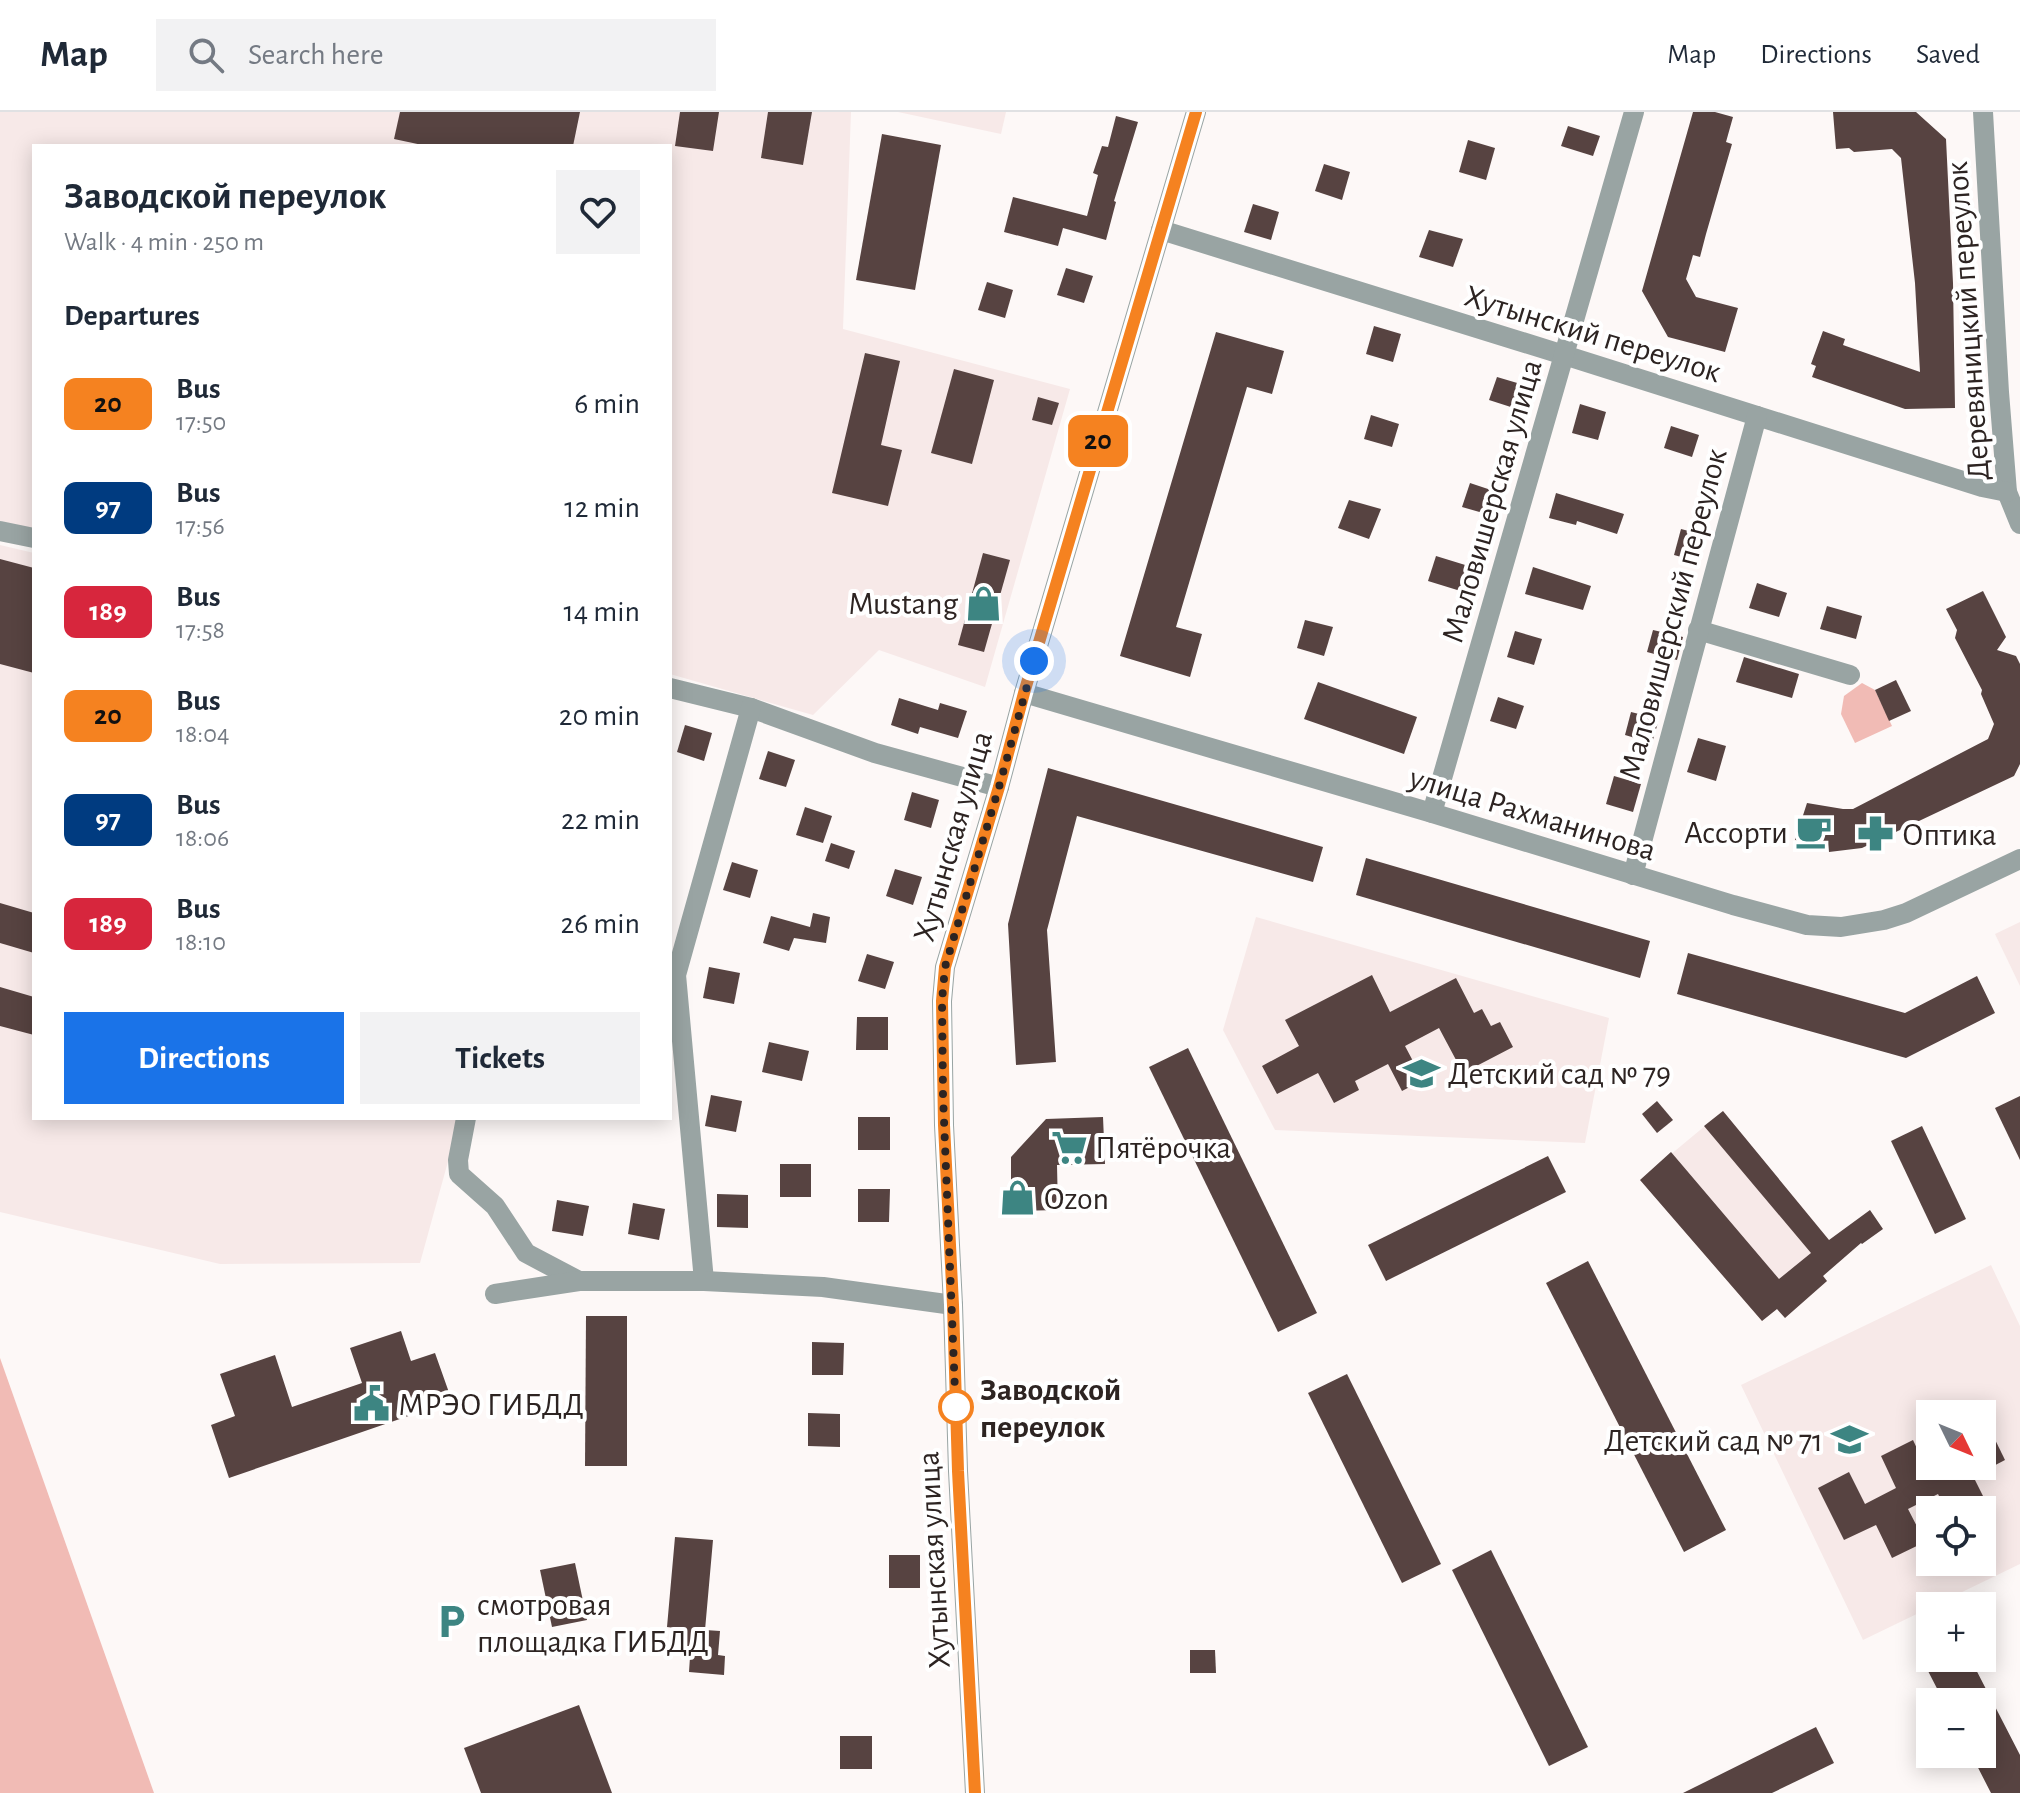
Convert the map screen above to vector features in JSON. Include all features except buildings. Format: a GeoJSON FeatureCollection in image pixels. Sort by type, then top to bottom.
{"type":"FeatureCollection","features":[{"type":"Feature","properties":{"kind":"street","name":"Хутынская улица"},"geometry":{"type":"LineString","coordinates":[[975,1793],[943,1095],[942,1001],[945,967],[1196,112]]}},
{"type":"Feature","properties":{"kind":"street","name":"Маловишерская улица"},"geometry":{"type":"LineString","coordinates":[[1432,813],[1634,112]]}},
{"type":"Feature","properties":{"kind":"street","name":"Деревяницкий переулок"},"geometry":{"type":"LineString","coordinates":[[1983,112],[2007,492],[2020,524]]}},
{"type":"Feature","properties":{"kind":"street","name":"Хутынский переулок"},"geometry":{"type":"LineString","coordinates":[[1161,230],[1982,487],[2007,492]]}},
{"type":"Feature","properties":{"kind":"street","name":"Маловишерский переулок"},"geometry":{"type":"LineString","coordinates":[[1633,875],[1757,416]]}},
{"type":"Feature","properties":{"kind":"street"},"geometry":{"type":"LineString","coordinates":[[0,531],[32,538]]}},
{"type":"Feature","properties":{"kind":"street"},"geometry":{"type":"LineString","coordinates":[[1698,630],[1850,675]]}},
{"type":"Feature","properties":{"kind":"street"},"geometry":{"type":"LineString","coordinates":[[672,688],[751,708],[875,753],[999,787]]}},
{"type":"Feature","properties":{"kind":"street","name":"улица Рахманинова"},"geometry":{"type":"LineString","coordinates":[[1024,693],[1633,875],[1791,921],[1824,927],[1884,920],[1906,913],[2020,859]]}},
{"type":"Feature","properties":{"kind":"street"},"geometry":{"type":"LineString","coordinates":[[704,1281],[676,975],[751,708]]}},
{"type":"Feature","properties":{"kind":"street"},"geometry":{"type":"LineString","coordinates":[[466,1120],[458,1160],[459,1174],[495,1206],[526,1253],[579,1281]]}},
{"type":"Feature","properties":{"kind":"street"},"geometry":{"type":"LineString","coordinates":[[495,1294],[579,1281],[704,1281],[823,1287],[953,1305]]}},
{"type":"Feature","properties":{"kind":"shaded area"},"geometry":{"type":"Polygon","coordinates":[[[0,112],[851,112],[843,329],[1070,389],[985,687],[879,650],[813,715],[672,675],[672,144],[32,144],[32,529],[0,521],[0,112]]]}},
{"type":"Feature","properties":{"kind":"shaded area"},"geometry":{"type":"Polygon","coordinates":[[[898,112],[1006,112],[1001,134],[898,112]]]}},
{"type":"Feature","properties":{"kind":"shaded area"},"geometry":{"type":"Polygon","coordinates":[[[0,545],[32,553],[32,1120],[459,1120],[420,1263],[220,1264],[0,1212],[0,545]]]}},
{"type":"Feature","properties":{"kind":"shaded area"},"geometry":{"type":"Polygon","coordinates":[[[1862,683],[1875,690],[1892,726],[1855,743],[1841,714],[1844,696],[1862,683]]]}},
{"type":"Feature","properties":{"kind":"shaded area","name":"Детский сад № 79"},"geometry":{"type":"Polygon","coordinates":[[[1256,917],[1609,1018],[1585,1143],[1275,1130],[1223,1030],[1256,917]]]}},
{"type":"Feature","properties":{"kind":"shaded area"},"geometry":{"type":"Polygon","coordinates":[[[2020,922],[2020,986],[1995,934],[2020,922]]]}},
{"type":"Feature","properties":{"kind":"shaded area"},"geometry":{"type":"Polygon","coordinates":[[[1723,1111],[1844,1258],[1823,1275],[1827,1281],[1785,1318],[1777,1309],[1762,1321],[1640,1180],[1723,1111]]]}},
{"type":"Feature","properties":{"kind":"shaded area","name":"Детский сад № 71"},"geometry":{"type":"Polygon","coordinates":[[[1991,1265],[2020,1326],[2020,1564],[1996,1576],[1996,1496],[1916,1496],[1916,1576],[1995,1576],[1962,1592],[1916,1592],[1916,1614],[1863,1640],[1741,1385],[1991,1265]]]}},
{"type":"Feature","properties":{"kind":"shaded area"},"geometry":{"type":"Polygon","coordinates":[[[0,1358],[154,1793],[0,1793],[0,1358]]]}},
{"type":"Feature","properties":{"kind":"bus line","name":"20"},"geometry":{"type":"LineString","coordinates":[[975,1793],[944,1125],[942,1001],[945,967],[1196,112]]}},
{"type":"Feature","properties":{"kind":"place","name":"Mustang"},"geometry":{"type":"Point","coordinates":[984,603]}},
{"type":"Feature","properties":{"kind":"place","name":"Ассорти"},"geometry":{"type":"Point","coordinates":[1814,832]}},
{"type":"Feature","properties":{"kind":"place","name":"Оптика"},"geometry":{"type":"Point","coordinates":[1876,834]}},
{"type":"Feature","properties":{"kind":"place","name":"Детский сад № 79"},"geometry":{"type":"Point","coordinates":[1422,1073]}},
{"type":"Feature","properties":{"kind":"place","name":"Пятёрочка"},"geometry":{"type":"Point","coordinates":[1069,1147]}},
{"type":"Feature","properties":{"kind":"place","name":"Ozon"},"geometry":{"type":"Point","coordinates":[1018,1198]}},
{"type":"Feature","properties":{"kind":"place","name":"МРЭО ГИБДД"},"geometry":{"type":"Point","coordinates":[372,1404]}},
{"type":"Feature","properties":{"kind":"place","name":"Заводской переулок"},"geometry":{"type":"Point","coordinates":[956,1407]}},
{"type":"Feature","properties":{"kind":"place","name":"Детский сад № 71"},"geometry":{"type":"Point","coordinates":[1849,1440]}},
{"type":"Feature","properties":{"kind":"place","name":"смотровая площадка ГИБДД"},"geometry":{"type":"Point","coordinates":[451,1622]}},
{"type":"Feature","properties":{"kind":"route"},"geometry":{"type":"LineString","coordinates":[[956,1407],[956,1416],[943,1095],[942,1001],[945,967],[1034,661]]}}]}
